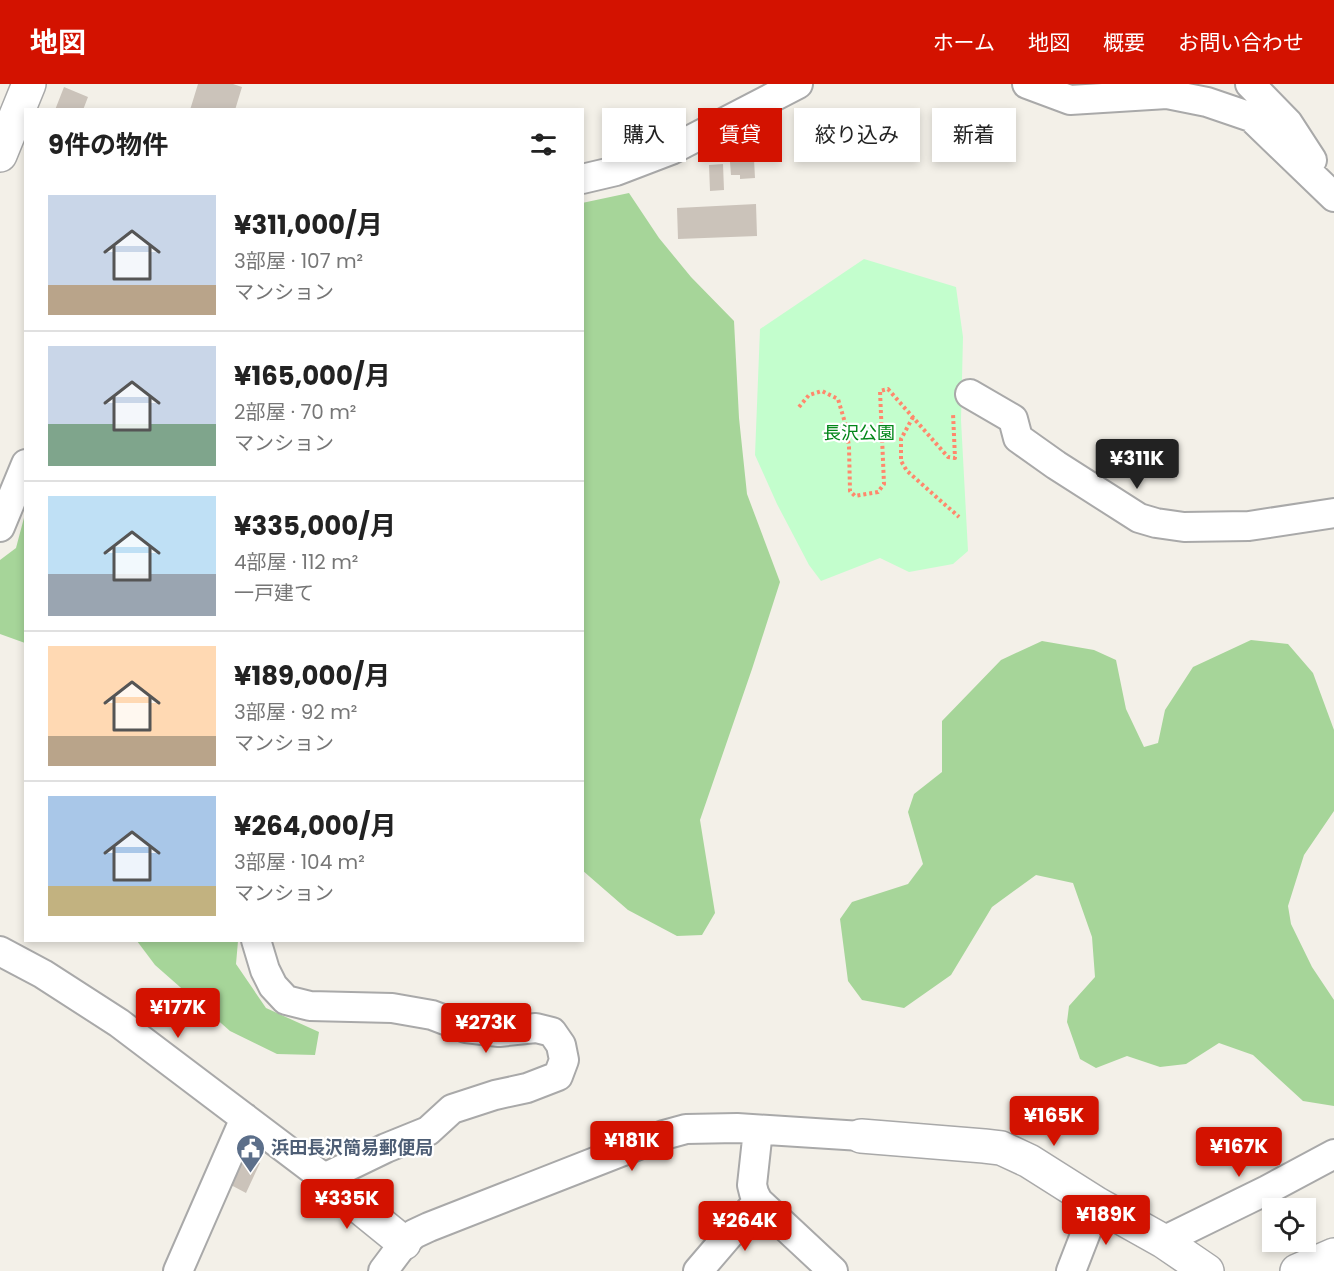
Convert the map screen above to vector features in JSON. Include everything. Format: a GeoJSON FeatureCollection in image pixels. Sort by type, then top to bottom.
{"type":"FeatureCollection","features":[{"type":"Feature","properties":{"kind":"street"},"geometry":{"type":"LineString","coordinates":[[0,155],[29,84]]}},
{"type":"Feature","properties":{"kind":"street"},"geometry":{"type":"LineString","coordinates":[[584,179],[616,171],[671,150],[798,84]]}},
{"type":"Feature","properties":{"kind":"street"},"geometry":{"type":"LineString","coordinates":[[1027,84],[1070,100],[1167,94],[1207,102],[1251,117],[1325,188]]}},
{"type":"Feature","properties":{"kind":"street"},"geometry":{"type":"LineString","coordinates":[[1250,84],[1288,123],[1312,159],[1325,188]]}},
{"type":"Feature","properties":{"kind":"street"},"geometry":{"type":"LineString","coordinates":[[964,402],[1013,419],[1018,438],[1139,519],[1184,527],[1248,526],[1334,513]]}},
{"type":"Feature","properties":{"kind":"street"},"geometry":{"type":"LineString","coordinates":[[0,527],[24,469]]}},
{"type":"Feature","properties":{"kind":"street"},"geometry":{"type":"LineString","coordinates":[[257,942],[265,970],[273,986],[286,1000],[310,1006],[392,1008],[432,1015],[466,1028],[499,1032],[536,1028],[552,1032],[561,1045],[564,1060],[558,1076],[527,1088],[495,1095],[452,1109],[428,1131],[386,1148],[324,1178]]}},
{"type":"Feature","properties":{"kind":"street"},"geometry":{"type":"LineString","coordinates":[[0,951],[43,974],[119,1023],[324,1178],[404,1243]]}},
{"type":"Feature","properties":{"kind":"street"},"geometry":{"type":"LineString","coordinates":[[178,1271],[245,1118]]}},
{"type":"Feature","properties":{"kind":"street"},"geometry":{"type":"LineString","coordinates":[[383,1271],[404,1243],[414,1234],[664,1135],[686,1129],[737,1128],[1001,1148],[1029,1161],[1181,1259],[1267,1190],[1334,1154]]}},
{"type":"Feature","properties":{"kind":"street"},"geometry":{"type":"LineString","coordinates":[[758,1130],[752,1185],[758,1201],[833,1271]]}},
{"type":"Feature","properties":{"kind":"street"},"geometry":{"type":"LineString","coordinates":[[698,1271],[758,1201]]}},
{"type":"Feature","properties":{"kind":"street"},"geometry":{"type":"LineString","coordinates":[[1071,1271],[1097,1204]]}},
{"type":"Feature","properties":{"kind":"street"},"geometry":{"type":"LineString","coordinates":[[1297,1271],[1334,1255]]}},
{"type":"Feature","properties":{"kind":"path"},"geometry":{"type":"LineString","coordinates":[[799,407],[809,395],[822,391],[838,399],[849,447],[849,491],[855,496],[878,492],[884,484],[880,391],[888,388],[948,458],[956,458],[952,413],[964,402]]}},
{"type":"Feature","properties":{"kind":"path"},"geometry":{"type":"LineString","coordinates":[[913,417],[901,439],[901,461],[907,471],[958,517]]}},
{"type":"Feature","properties":{"kind":"green space"},"geometry":{"type":"Polygon","coordinates":[[[629,193],[659,238],[691,277],[734,321],[739,418],[747,494],[780,582],[700,820],[715,913],[702,935],[677,936],[628,910],[584,872],[584,203],[629,193]]]}},
{"type":"Feature","properties":{"kind":"green space","name":"長沢公園"},"geometry":{"type":"Polygon","coordinates":[[[864,259],[956,287],[963,337],[961,420],[968,551],[953,564],[909,572],[880,558],[821,581],[809,565],[777,504],[755,455],[760,329],[864,259]]]}},
{"type":"Feature","properties":{"kind":"green space"},"geometry":{"type":"Polygon","coordinates":[[[24,518],[24,643],[0,634],[0,560],[16,548],[24,518]]]}},
{"type":"Feature","properties":{"kind":"green space"},"geometry":{"type":"Polygon","coordinates":[[[1251,640],[1288,644],[1313,673],[1334,730],[1334,811],[1304,855],[1288,906],[1291,924],[1312,967],[1334,1000],[1334,1106],[1303,1101],[1253,1055],[1219,1043],[1186,1064],[1160,1067],[1127,1056],[1096,1068],[1080,1059],[1067,1022],[1069,1006],[1095,977],[1092,937],[1073,883],[1036,875],[992,907],[951,975],[904,1008],[862,1000],[848,981],[840,919],[852,902],[908,884],[923,864],[908,812],[914,794],[942,772],[942,721],[1001,660],[1042,641],[1094,650],[1116,660],[1126,709],[1144,747],[1158,743],[1165,710],[1193,667],[1251,640]]]}},
{"type":"Feature","properties":{"kind":"green space"},"geometry":{"type":"Polygon","coordinates":[[[138,942],[238,942],[236,964],[266,1008],[319,1032],[315,1055],[277,1054],[230,1031],[155,965],[138,942]]]}},
{"type":"Feature","properties":{"kind":"building"},"geometry":{"type":"Polygon","coordinates":[[[198,84],[233,84],[242,87],[236,108],[191,108],[198,84]]]}},
{"type":"Feature","properties":{"kind":"building"},"geometry":{"type":"Polygon","coordinates":[[[64,87],[88,97],[84,108],[56,108],[64,87]]]}},
{"type":"Feature","properties":{"kind":"building"},"geometry":{"type":"Polygon","coordinates":[[[730,162],[754,162],[755,178],[740,179],[740,175],[731,175],[730,162]]]}},
{"type":"Feature","properties":{"kind":"building"},"geometry":{"type":"Polygon","coordinates":[[[723,164],[724,190],[710,191],[709,165],[723,164]]]}},
{"type":"Feature","properties":{"kind":"building"},"geometry":{"type":"Polygon","coordinates":[[[756,204],[757,236],[678,239],[677,208],[756,204]]]}},
{"type":"Feature","properties":{"kind":"building"},"geometry":{"type":"Polygon","coordinates":[[[243,1155],[260,1163],[246,1193],[229,1184],[243,1155]]]}},
{"type":"Feature","properties":{"kind":"place","name":"浜田長沢簡易郵便局"},"geometry":{"type":"Point","coordinates":[250,1174]}}]}
